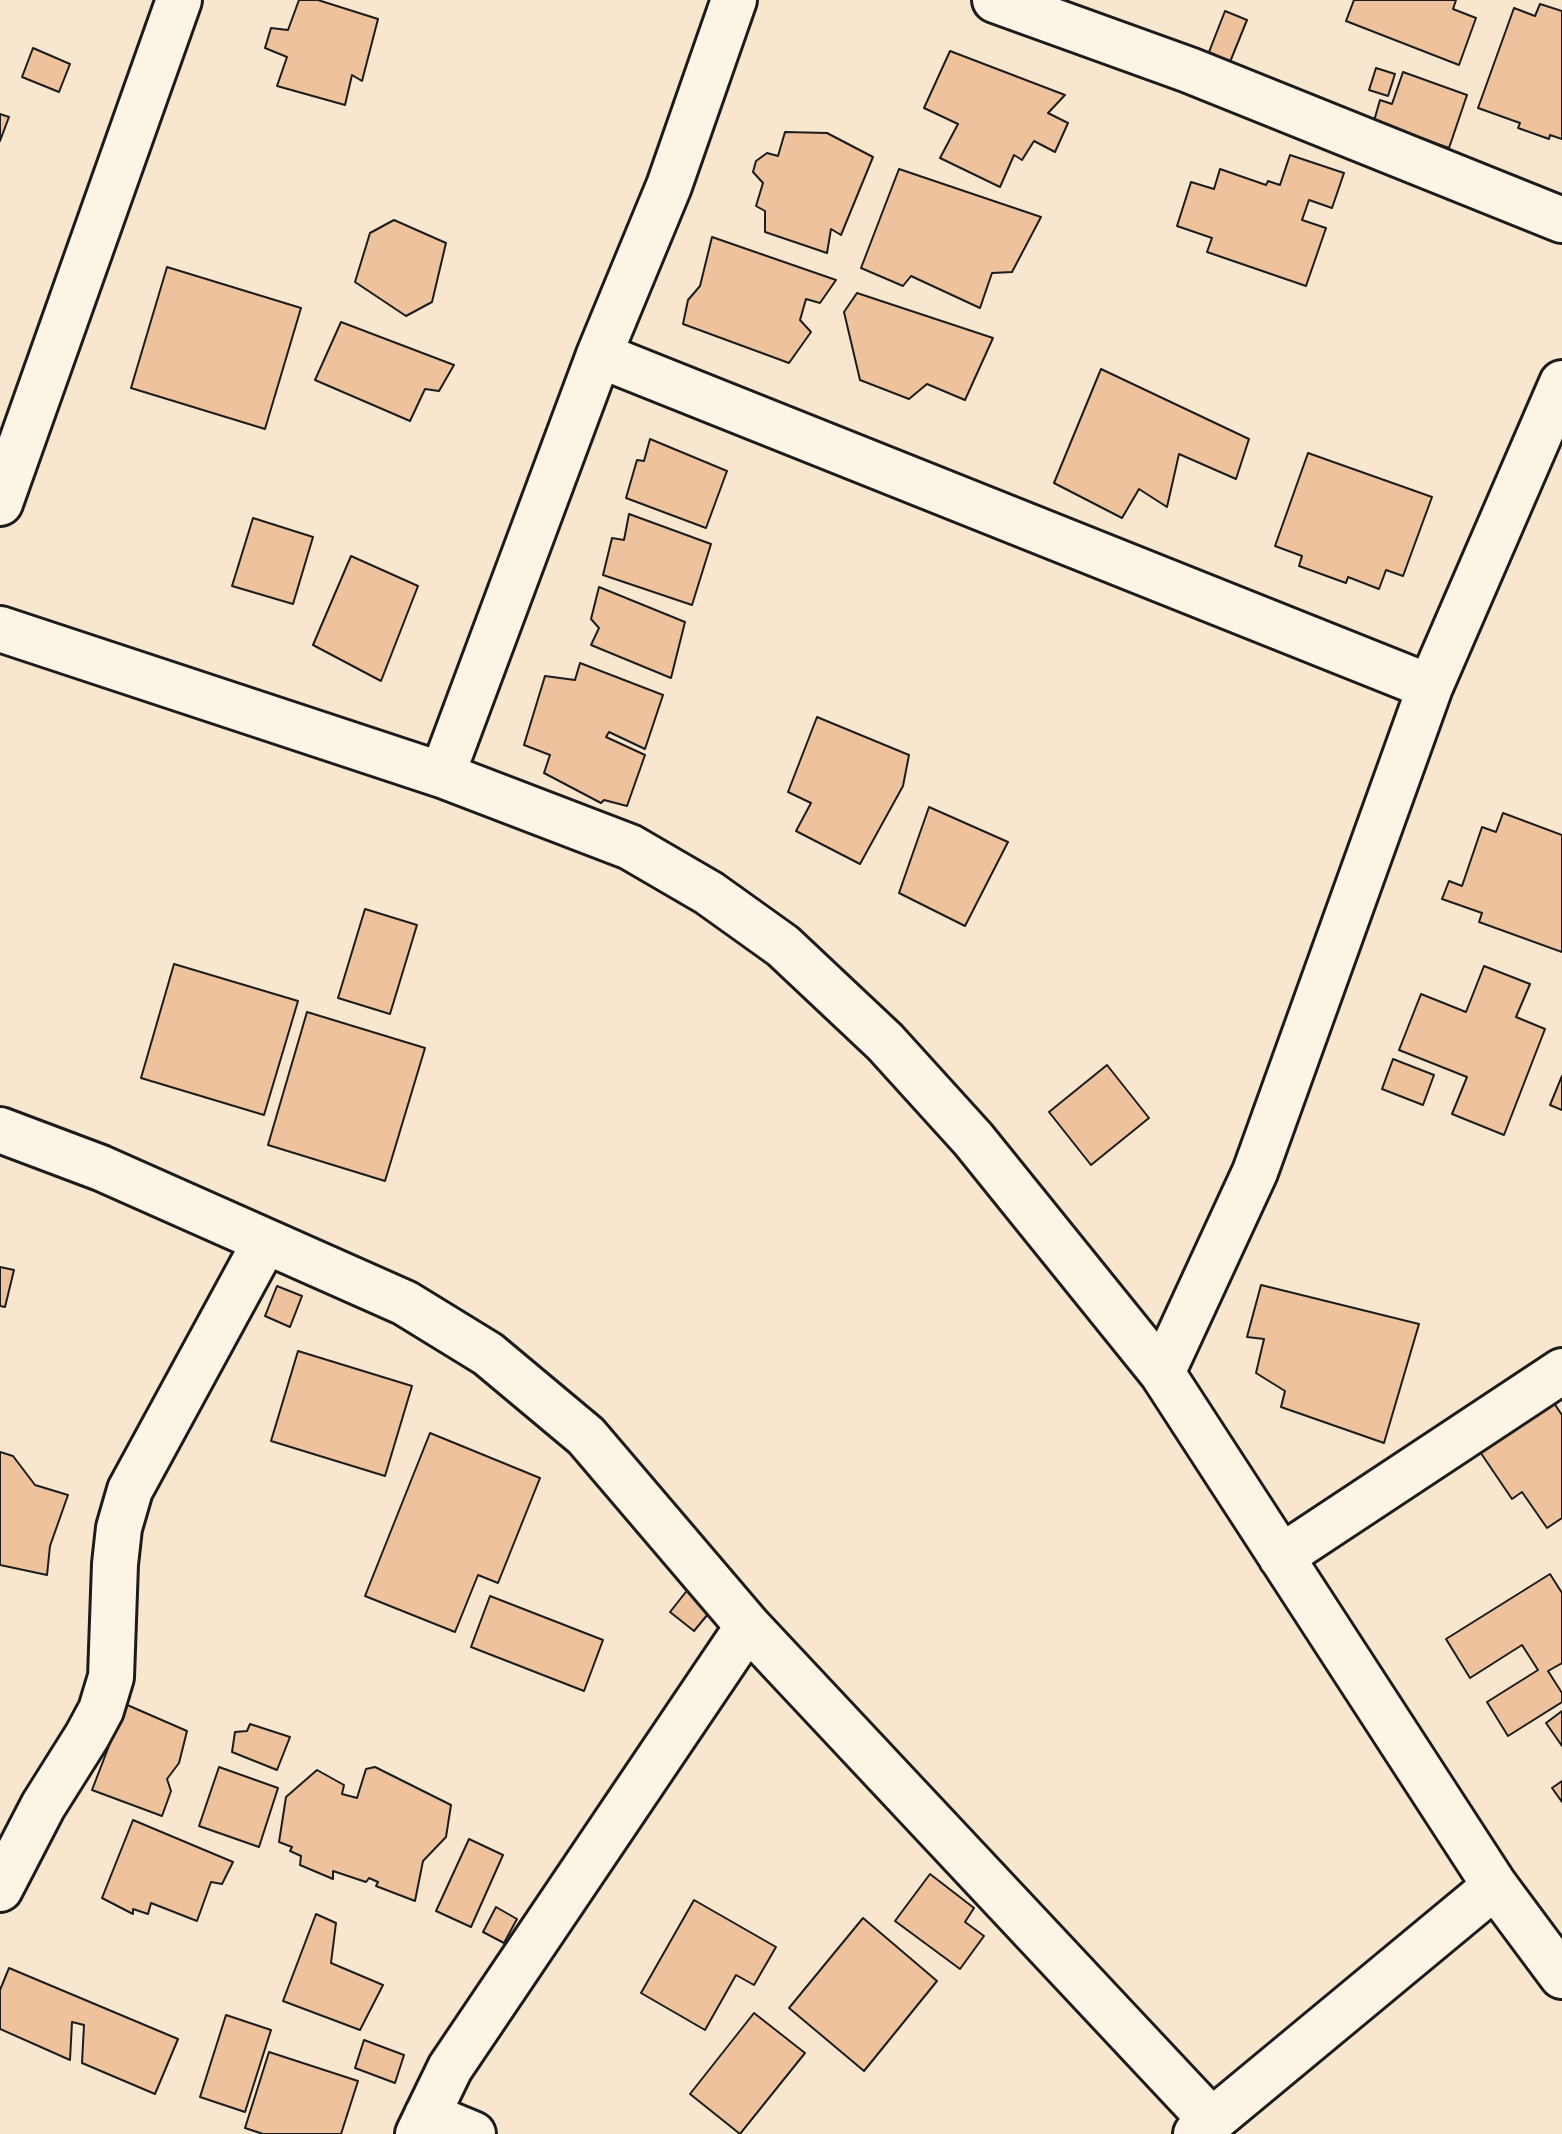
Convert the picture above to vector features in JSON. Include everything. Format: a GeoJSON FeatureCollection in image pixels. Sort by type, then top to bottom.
{"type":"FeatureCollection","features":[{"type":"Feature","properties":{"kind":"street"},"geometry":{"type":"LineString","coordinates":[[0,503],[13,429],[179,0]]}},
{"type":"Feature","properties":{"kind":"street"},"geometry":{"type":"LineString","coordinates":[[442,775],[599,355],[669,186],[734,0]]}},
{"type":"Feature","properties":{"kind":"street"},"geometry":{"type":"LineString","coordinates":[[995,0],[1189,70],[1562,220]]}},
{"type":"Feature","properties":{"kind":"street"},"geometry":{"type":"LineString","coordinates":[[599,355],[1430,687]]}},
{"type":"Feature","properties":{"kind":"street"},"geometry":{"type":"LineString","coordinates":[[1162,1373],[1255,1172],[1430,687],[1562,383]]}},
{"type":"Feature","properties":{"kind":"street"},"geometry":{"type":"LineString","coordinates":[[0,629],[442,775],[630,847],[709,893],[783,946],[885,1042],[973,1139],[1162,1373],[1495,1886],[1562,1976]]}},
{"type":"Feature","properties":{"kind":"street"},"geometry":{"type":"LineString","coordinates":[[0,1130],[101,1168],[405,1303],[488,1354],[586,1436],[748,1626],[1204,2128],[1495,1886]]}},
{"type":"Feature","properties":{"kind":"street"},"geometry":{"type":"LineString","coordinates":[[0,1889],[43,1806],[101,1710],[111,1677],[119,1528],[130,1490],[265,1242]]}},
{"type":"Feature","properties":{"kind":"street"},"geometry":{"type":"LineString","coordinates":[[1281,1557],[1562,1371]]}},
{"type":"Feature","properties":{"kind":"street"},"geometry":{"type":"LineString","coordinates":[[473,2134],[423,2124],[450,2068],[748,1626]]}},
{"type":"Feature","properties":{"kind":"building"},"geometry":{"type":"Polygon","coordinates":[[[299,0],[318,0],[378,19],[362,81],[352,75],[345,105],[277,86],[287,57],[265,48],[271,28],[288,30],[299,0]]]}},
{"type":"Feature","properties":{"kind":"building"},"geometry":{"type":"Polygon","coordinates":[[[1354,0],[1456,0],[1453,9],[1476,18],[1459,65],[1346,21],[1354,0]]]}},
{"type":"Feature","properties":{"kind":"building"},"geometry":{"type":"Polygon","coordinates":[[[1540,4],[1562,11],[1562,139],[1550,135],[1549,139],[1518,128],[1520,123],[1478,108],[1514,8],[1535,16],[1540,4]]]}},
{"type":"Feature","properties":{"kind":"building"},"geometry":{"type":"Polygon","coordinates":[[[1225,11],[1247,20],[1230,62],[1209,52],[1225,11]]]}},
{"type":"Feature","properties":{"kind":"building"},"geometry":{"type":"Polygon","coordinates":[[[33,48],[70,64],[59,92],[22,77],[33,48]]]}},
{"type":"Feature","properties":{"kind":"building"},"geometry":{"type":"Polygon","coordinates":[[[950,51],[1065,95],[1048,113],[1068,123],[1055,152],[1034,141],[1022,160],[1014,155],[1000,187],[940,158],[958,124],[924,108],[950,51]]]}},
{"type":"Feature","properties":{"kind":"building"},"geometry":{"type":"Polygon","coordinates":[[[1376,68],[1395,74],[1388,96],[1369,90],[1376,68]]]}},
{"type":"Feature","properties":{"kind":"building"},"geometry":{"type":"Polygon","coordinates":[[[1403,72],[1467,95],[1449,148],[1374,121],[1380,100],[1392,104],[1403,72]]]}},
{"type":"Feature","properties":{"kind":"building"},"geometry":{"type":"Polygon","coordinates":[[[0,114],[9,117],[0,141],[0,114]]]}},
{"type":"Feature","properties":{"kind":"building"},"geometry":{"type":"Polygon","coordinates":[[[785,132],[827,133],[873,157],[841,235],[831,229],[827,253],[765,232],[765,211],[756,206],[763,183],[753,172],[756,161],[767,153],[778,156],[785,132]]]}},
{"type":"Feature","properties":{"kind":"building"},"geometry":{"type":"Polygon","coordinates":[[[1290,155],[1344,173],[1332,208],[1309,200],[1302,220],[1326,228],[1306,286],[1207,252],[1212,238],[1177,226],[1191,182],[1214,189],[1220,169],[1266,185],[1268,181],[1280,185],[1290,155]]]}},
{"type":"Feature","properties":{"kind":"building"},"geometry":{"type":"Polygon","coordinates":[[[899,169],[1041,217],[1012,272],[992,273],[980,308],[911,276],[903,286],[861,268],[899,169]]]}},
{"type":"Feature","properties":{"kind":"building"},"geometry":{"type":"Polygon","coordinates":[[[394,220],[446,243],[432,302],[406,316],[355,282],[370,233],[394,220]]]}},
{"type":"Feature","properties":{"kind":"building"},"geometry":{"type":"Polygon","coordinates":[[[712,237],[836,280],[820,303],[806,299],[800,320],[811,332],[789,363],[683,324],[688,300],[700,286],[712,237]]]}},
{"type":"Feature","properties":{"kind":"building"},"geometry":{"type":"Polygon","coordinates":[[[167,267],[301,308],[265,429],[131,388],[167,267]]]}},
{"type":"Feature","properties":{"kind":"building"},"geometry":{"type":"Polygon","coordinates":[[[857,293],[993,338],[965,400],[927,384],[909,399],[860,380],[844,312],[857,293]]]}},
{"type":"Feature","properties":{"kind":"building"},"geometry":{"type":"Polygon","coordinates":[[[341,322],[454,365],[439,391],[425,389],[410,421],[315,380],[341,322]]]}},
{"type":"Feature","properties":{"kind":"building"},"geometry":{"type":"Polygon","coordinates":[[[1101,369],[1249,439],[1236,479],[1179,454],[1167,507],[1139,489],[1122,518],[1054,483],[1101,369]]]}},
{"type":"Feature","properties":{"kind":"building"},"geometry":{"type":"Polygon","coordinates":[[[650,439],[727,471],[706,528],[626,498],[637,460],[644,461],[650,439]]]}},
{"type":"Feature","properties":{"kind":"building"},"geometry":{"type":"Polygon","coordinates":[[[1308,453],[1432,497],[1403,576],[1386,570],[1379,589],[1348,577],[1346,583],[1299,566],[1302,556],[1275,546],[1308,453]]]}},
{"type":"Feature","properties":{"kind":"building"},"geometry":{"type":"Polygon","coordinates":[[[629,514],[711,544],[692,605],[603,575],[612,538],[624,540],[629,514]]]}},
{"type":"Feature","properties":{"kind":"building"},"geometry":{"type":"Polygon","coordinates":[[[253,518],[313,537],[293,604],[232,586],[253,518]]]}},
{"type":"Feature","properties":{"kind":"building"},"geometry":{"type":"Polygon","coordinates":[[[351,556],[418,586],[381,681],[313,645],[351,556]]]}},
{"type":"Feature","properties":{"kind":"building"},"geometry":{"type":"Polygon","coordinates":[[[599,587],[685,622],[671,678],[591,645],[599,628],[591,619],[599,587]]]}},
{"type":"Feature","properties":{"kind":"building"},"geometry":{"type":"Polygon","coordinates":[[[580,663],[663,695],[645,749],[609,732],[606,737],[645,755],[627,806],[604,800],[601,803],[544,773],[550,755],[524,745],[545,676],[575,680],[580,663]]]}},
{"type":"Feature","properties":{"kind":"building"},"geometry":{"type":"Polygon","coordinates":[[[817,717],[909,755],[903,786],[860,864],[796,831],[811,803],[788,792],[817,717]]]}},
{"type":"Feature","properties":{"kind":"building"},"geometry":{"type":"Polygon","coordinates":[[[929,807],[1008,842],[965,926],[899,893],[929,807]]]}},
{"type":"Feature","properties":{"kind":"building"},"geometry":{"type":"Polygon","coordinates":[[[1503,813],[1562,835],[1562,952],[1479,922],[1482,913],[1442,899],[1449,881],[1462,886],[1482,827],[1496,832],[1503,813]]]}},
{"type":"Feature","properties":{"kind":"building"},"geometry":{"type":"Polygon","coordinates":[[[365,909],[417,925],[390,1014],[338,998],[365,909]]]}},
{"type":"Feature","properties":{"kind":"building"},"geometry":{"type":"Polygon","coordinates":[[[174,964],[298,1001],[264,1115],[141,1078],[174,964]]]}},
{"type":"Feature","properties":{"kind":"building"},"geometry":{"type":"Polygon","coordinates":[[[1484,966],[1530,984],[1516,1017],[1545,1029],[1504,1135],[1452,1114],[1467,1077],[1399,1050],[1421,994],[1466,1012],[1484,966]]]}},
{"type":"Feature","properties":{"kind":"building"},"geometry":{"type":"Polygon","coordinates":[[[307,1012],[425,1048],[385,1181],[268,1145],[307,1012]]]}},
{"type":"Feature","properties":{"kind":"building"},"geometry":{"type":"Polygon","coordinates":[[[1393,1059],[1434,1075],[1423,1105],[1382,1089],[1393,1059]]]}},
{"type":"Feature","properties":{"kind":"building"},"geometry":{"type":"Polygon","coordinates":[[[1107,1065],[1149,1118],[1091,1165],[1049,1112],[1107,1065]]]}},
{"type":"Feature","properties":{"kind":"building"},"geometry":{"type":"Polygon","coordinates":[[[1562,1076],[1562,1110],[1550,1105],[1562,1076]]]}},
{"type":"Feature","properties":{"kind":"building"},"geometry":{"type":"Polygon","coordinates":[[[0,1267],[14,1270],[5,1307],[0,1306],[0,1267]]]}},
{"type":"Feature","properties":{"kind":"building"},"geometry":{"type":"Polygon","coordinates":[[[1261,1285],[1419,1324],[1384,1443],[1281,1407],[1285,1391],[1256,1373],[1264,1339],[1247,1337],[1261,1285]]]}},
{"type":"Feature","properties":{"kind":"building"},"geometry":{"type":"Polygon","coordinates":[[[277,1286],[302,1296],[290,1327],[265,1316],[277,1286]]]}},
{"type":"Feature","properties":{"kind":"building"},"geometry":{"type":"Polygon","coordinates":[[[298,1351],[412,1386],[385,1476],[271,1441],[298,1351]]]}},
{"type":"Feature","properties":{"kind":"building"},"geometry":{"type":"Polygon","coordinates":[[[1547,1393],[1562,1415],[1562,1518],[1547,1528],[1522,1492],[1512,1499],[1474,1443],[1547,1393]]]}},
{"type":"Feature","properties":{"kind":"building"},"geometry":{"type":"Polygon","coordinates":[[[430,1433],[540,1478],[498,1583],[478,1575],[455,1632],[365,1596],[430,1433]]]}},
{"type":"Feature","properties":{"kind":"building"},"geometry":{"type":"Polygon","coordinates":[[[0,1452],[13,1456],[35,1485],[68,1495],[50,1546],[47,1575],[0,1565],[0,1452]]]}},
{"type":"Feature","properties":{"kind":"building"},"geometry":{"type":"Polygon","coordinates":[[[1550,1574],[1562,1593],[1562,1663],[1548,1671],[1562,1693],[1562,1702],[1508,1736],[1487,1702],[1538,1670],[1522,1645],[1470,1678],[1446,1639],[1550,1574]]]}},
{"type":"Feature","properties":{"kind":"building"},"geometry":{"type":"Polygon","coordinates":[[[689,1588],[713,1608],[694,1631],[670,1612],[689,1588]]]}},
{"type":"Feature","properties":{"kind":"building"},"geometry":{"type":"Polygon","coordinates":[[[490,1596],[603,1640],[584,1691],[471,1647],[490,1596]]]}},
{"type":"Feature","properties":{"kind":"building"},"geometry":{"type":"Polygon","coordinates":[[[125,1704],[187,1731],[179,1763],[167,1779],[171,1791],[162,1816],[92,1790],[125,1704]]]}},
{"type":"Feature","properties":{"kind":"building"},"geometry":{"type":"Polygon","coordinates":[[[1562,1711],[1562,1746],[1546,1723],[1562,1711]]]}},
{"type":"Feature","properties":{"kind":"building"},"geometry":{"type":"Polygon","coordinates":[[[250,1724],[290,1737],[277,1770],[232,1752],[235,1732],[247,1731],[250,1724]]]}},
{"type":"Feature","properties":{"kind":"building"},"geometry":{"type":"Polygon","coordinates":[[[219,1767],[278,1788],[259,1847],[199,1826],[219,1767]]]}},
{"type":"Feature","properties":{"kind":"building"},"geometry":{"type":"Polygon","coordinates":[[[375,1767],[451,1805],[446,1837],[423,1861],[415,1901],[376,1886],[378,1882],[369,1878],[366,1882],[333,1871],[333,1879],[300,1865],[301,1856],[290,1851],[292,1847],[279,1842],[286,1797],[317,1770],[344,1785],[342,1794],[357,1798],[366,1769],[375,1767]]]}},
{"type":"Feature","properties":{"kind":"building"},"geometry":{"type":"Polygon","coordinates":[[[1562,1781],[1562,1802],[1552,1788],[1562,1781]]]}},
{"type":"Feature","properties":{"kind":"building"},"geometry":{"type":"Polygon","coordinates":[[[133,1820],[233,1862],[222,1884],[211,1882],[197,1921],[151,1903],[148,1914],[133,1909],[133,1914],[102,1898],[133,1820]]]}},
{"type":"Feature","properties":{"kind":"building"},"geometry":{"type":"Polygon","coordinates":[[[469,1839],[503,1855],[471,1927],[436,1911],[469,1839]]]}},
{"type":"Feature","properties":{"kind":"building"},"geometry":{"type":"Polygon","coordinates":[[[930,1874],[974,1908],[965,1922],[984,1936],[960,1969],[895,1921],[930,1874]]]}},
{"type":"Feature","properties":{"kind":"building"},"geometry":{"type":"Polygon","coordinates":[[[694,1900],[776,1947],[754,1985],[736,1975],[705,2030],[641,1993],[694,1900]]]}},
{"type":"Feature","properties":{"kind":"building"},"geometry":{"type":"Polygon","coordinates":[[[496,1907],[517,1919],[504,1943],[483,1932],[496,1907]]]}},
{"type":"Feature","properties":{"kind":"building"},"geometry":{"type":"Polygon","coordinates":[[[316,1914],[336,1923],[331,1963],[383,1985],[360,2030],[283,2001],[316,1914]]]}},
{"type":"Feature","properties":{"kind":"building"},"geometry":{"type":"Polygon","coordinates":[[[863,1918],[937,1981],[864,2071],[789,2008],[863,1918]]]}},
{"type":"Feature","properties":{"kind":"building"},"geometry":{"type":"Polygon","coordinates":[[[9,1968],[178,2039],[155,2094],[82,2063],[84,2025],[72,2022],[70,2060],[0,2029],[0,1990],[9,1968]]]}},
{"type":"Feature","properties":{"kind":"building"},"geometry":{"type":"Polygon","coordinates":[[[754,2013],[805,2053],[740,2134],[690,2094],[754,2013]]]}},
{"type":"Feature","properties":{"kind":"building"},"geometry":{"type":"Polygon","coordinates":[[[226,2015],[271,2030],[245,2112],[200,2097],[226,2015]]]}},
{"type":"Feature","properties":{"kind":"building"},"geometry":{"type":"Polygon","coordinates":[[[364,2040],[404,2055],[395,2083],[355,2068],[364,2040]]]}},
{"type":"Feature","properties":{"kind":"building"},"geometry":{"type":"Polygon","coordinates":[[[269,2052],[358,2081],[341,2134],[263,2134],[245,2128],[269,2052]]]}}]}
